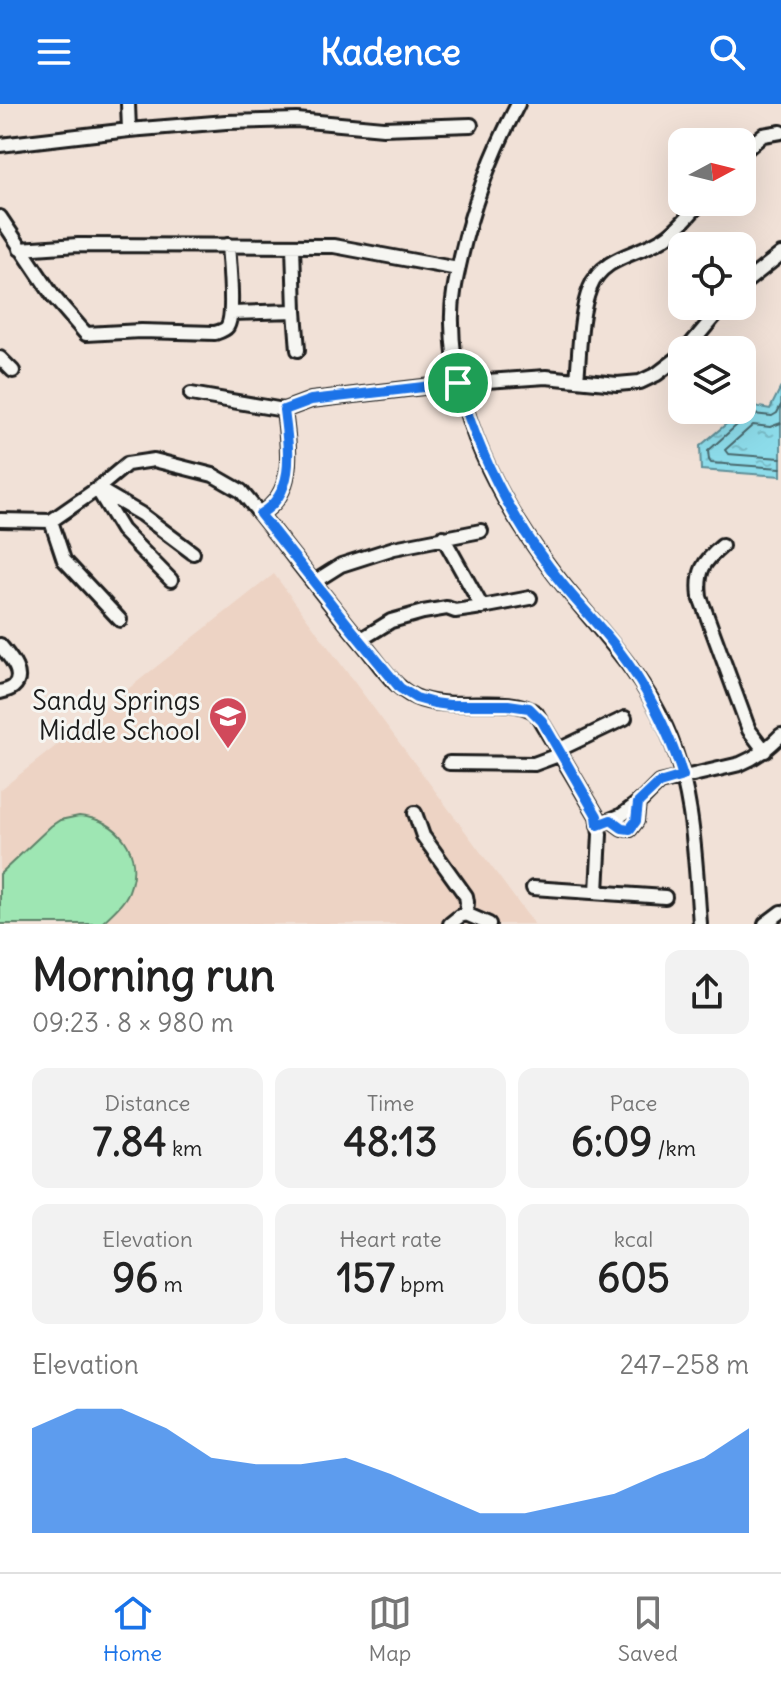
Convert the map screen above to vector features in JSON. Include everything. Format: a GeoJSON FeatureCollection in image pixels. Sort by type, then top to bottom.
{"type":"FeatureCollection","features":[{"type":"Feature","properties":{"kind":"street"},"geometry":{"type":"LineString","coordinates":[[128,104],[129,130]]}},
{"type":"Feature","properties":{"kind":"street"},"geometry":{"type":"LineString","coordinates":[[518,104],[484,177],[458,269],[452,320],[458,383],[480,447],[523,529],[551,569],[616,646],[640,680],[665,726],[683,776],[693,829],[700,924]]}},
{"type":"Feature","properties":{"kind":"street"},"geometry":{"type":"LineString","coordinates":[[0,145],[226,122],[297,120],[383,128],[471,125]]}},
{"type":"Feature","properties":{"kind":"street"},"geometry":{"type":"LineString","coordinates":[[756,141],[763,135],[781,132]]}},
{"type":"Feature","properties":{"kind":"street"},"geometry":{"type":"LineString","coordinates":[[577,380],[584,310],[591,286],[599,274],[620,257],[664,239],[687,216]]}},
{"type":"Feature","properties":{"kind":"street"},"geometry":{"type":"LineString","coordinates":[[0,217],[53,296],[86,334],[141,331],[215,333],[227,326],[231,313],[228,245]]}},
{"type":"Feature","properties":{"kind":"street"},"geometry":{"type":"LineString","coordinates":[[20,249],[78,245],[334,246],[458,269]]}},
{"type":"Feature","properties":{"kind":"street"},"geometry":{"type":"LineString","coordinates":[[293,246],[298,350]]}},
{"type":"Feature","properties":{"kind":"street"},"geometry":{"type":"LineString","coordinates":[[756,274],[781,254]]}},
{"type":"Feature","properties":{"kind":"street"},"geometry":{"type":"LineString","coordinates":[[231,313],[295,311]]}},
{"type":"Feature","properties":{"kind":"street"},"geometry":{"type":"LineString","coordinates":[[698,336],[711,320]]}},
{"type":"Feature","properties":{"kind":"street"},"geometry":{"type":"LineString","coordinates":[[0,358],[13,371]]}},
{"type":"Feature","properties":{"kind":"street"},"geometry":{"type":"LineString","coordinates":[[191,394],[284,410],[311,400],[458,383],[546,377],[617,384],[640,382],[668,365]]}},
{"type":"Feature","properties":{"kind":"street"},"geometry":{"type":"LineString","coordinates":[[260,514],[267,510],[282,490],[288,473],[289,449],[284,410]]}},
{"type":"Feature","properties":{"kind":"street"},"geometry":{"type":"LineString","coordinates":[[0,520],[51,521],[127,464],[154,460],[213,475],[241,491],[400,688],[416,698],[449,705],[529,708],[542,721],[597,816],[600,834],[597,892]]}},
{"type":"Feature","properties":{"kind":"street"},"geometry":{"type":"LineString","coordinates":[[97,489],[141,514],[193,553]]}},
{"type":"Feature","properties":{"kind":"street"},"geometry":{"type":"LineString","coordinates":[[97,489],[122,530],[171,580]]}},
{"type":"Feature","properties":{"kind":"street"},"geometry":{"type":"LineString","coordinates":[[51,521],[64,560],[120,620]]}},
{"type":"Feature","properties":{"kind":"street"},"geometry":{"type":"LineString","coordinates":[[314,582],[341,565],[394,548],[481,531]]}},
{"type":"Feature","properties":{"kind":"street"},"geometry":{"type":"LineString","coordinates":[[443,537],[482,607]]}},
{"type":"Feature","properties":{"kind":"street"},"geometry":{"type":"LineString","coordinates":[[722,546],[702,568],[698,582],[700,597],[749,730],[765,751]]}},
{"type":"Feature","properties":{"kind":"street"},"geometry":{"type":"LineString","coordinates":[[360,640],[391,621],[412,615],[530,598]]}},
{"type":"Feature","properties":{"kind":"street"},"geometry":{"type":"LineString","coordinates":[[0,645],[11,658],[18,678],[13,687],[0,692]]}},
{"type":"Feature","properties":{"kind":"street"},"geometry":{"type":"LineString","coordinates":[[449,763],[534,764],[547,761],[625,718]]}},
{"type":"Feature","properties":{"kind":"street"},"geometry":{"type":"LineString","coordinates":[[598,825],[611,820],[622,828],[630,829],[636,821],[638,803],[659,783],[740,764],[765,751],[781,735]]}},
{"type":"Feature","properties":{"kind":"street"},"geometry":{"type":"LineString","coordinates":[[415,813],[423,836],[466,896],[466,914]]}},
{"type":"Feature","properties":{"kind":"street"},"geometry":{"type":"LineString","coordinates":[[533,888],[665,897]]}},
{"type":"Feature","properties":{"kind":"street"},"geometry":{"type":"LineString","coordinates":[[765,924],[781,912]]}},
{"type":"Feature","properties":{"kind":"street"},"geometry":{"type":"LineString","coordinates":[[450,924],[466,914],[489,924]]}},
{"type":"Feature","properties":{"kind":"shaded area","name":"Sandy Springs Middle School"},"geometry":{"type":"Polygon","coordinates":[[[274,574],[534,924],[0,924],[0,790],[274,574]]]}},
{"type":"Feature","properties":{"kind":"green space"},"geometry":{"type":"Polygon","coordinates":[[[79,816],[93,818],[116,831],[130,851],[133,877],[124,900],[101,924],[0,924],[0,874],[51,826],[60,820],[79,816]]]}},
{"type":"Feature","properties":{"kind":"water"},"geometry":{"type":"Polygon","coordinates":[[[781,387],[781,476],[701,470],[700,446],[726,424],[756,424],[756,406],[770,409],[781,387]]]}},
{"type":"Feature","properties":{"kind":"place","name":"Sandy Springs Middle School"},"geometry":{"type":"Point","coordinates":[228,750]}},
{"type":"Feature","properties":{"kind":"route"},"geometry":{"type":"LineString","coordinates":[[458,383],[480,447],[523,529],[640,680],[655,705],[675,751],[683,776],[659,783],[638,803],[636,821],[630,829],[622,828],[611,820],[598,825],[597,816],[542,721],[529,708],[434,703],[416,698],[400,688],[260,514],[267,510],[282,490],[288,473],[289,449],[284,410],[311,400],[458,383]]}}]}
